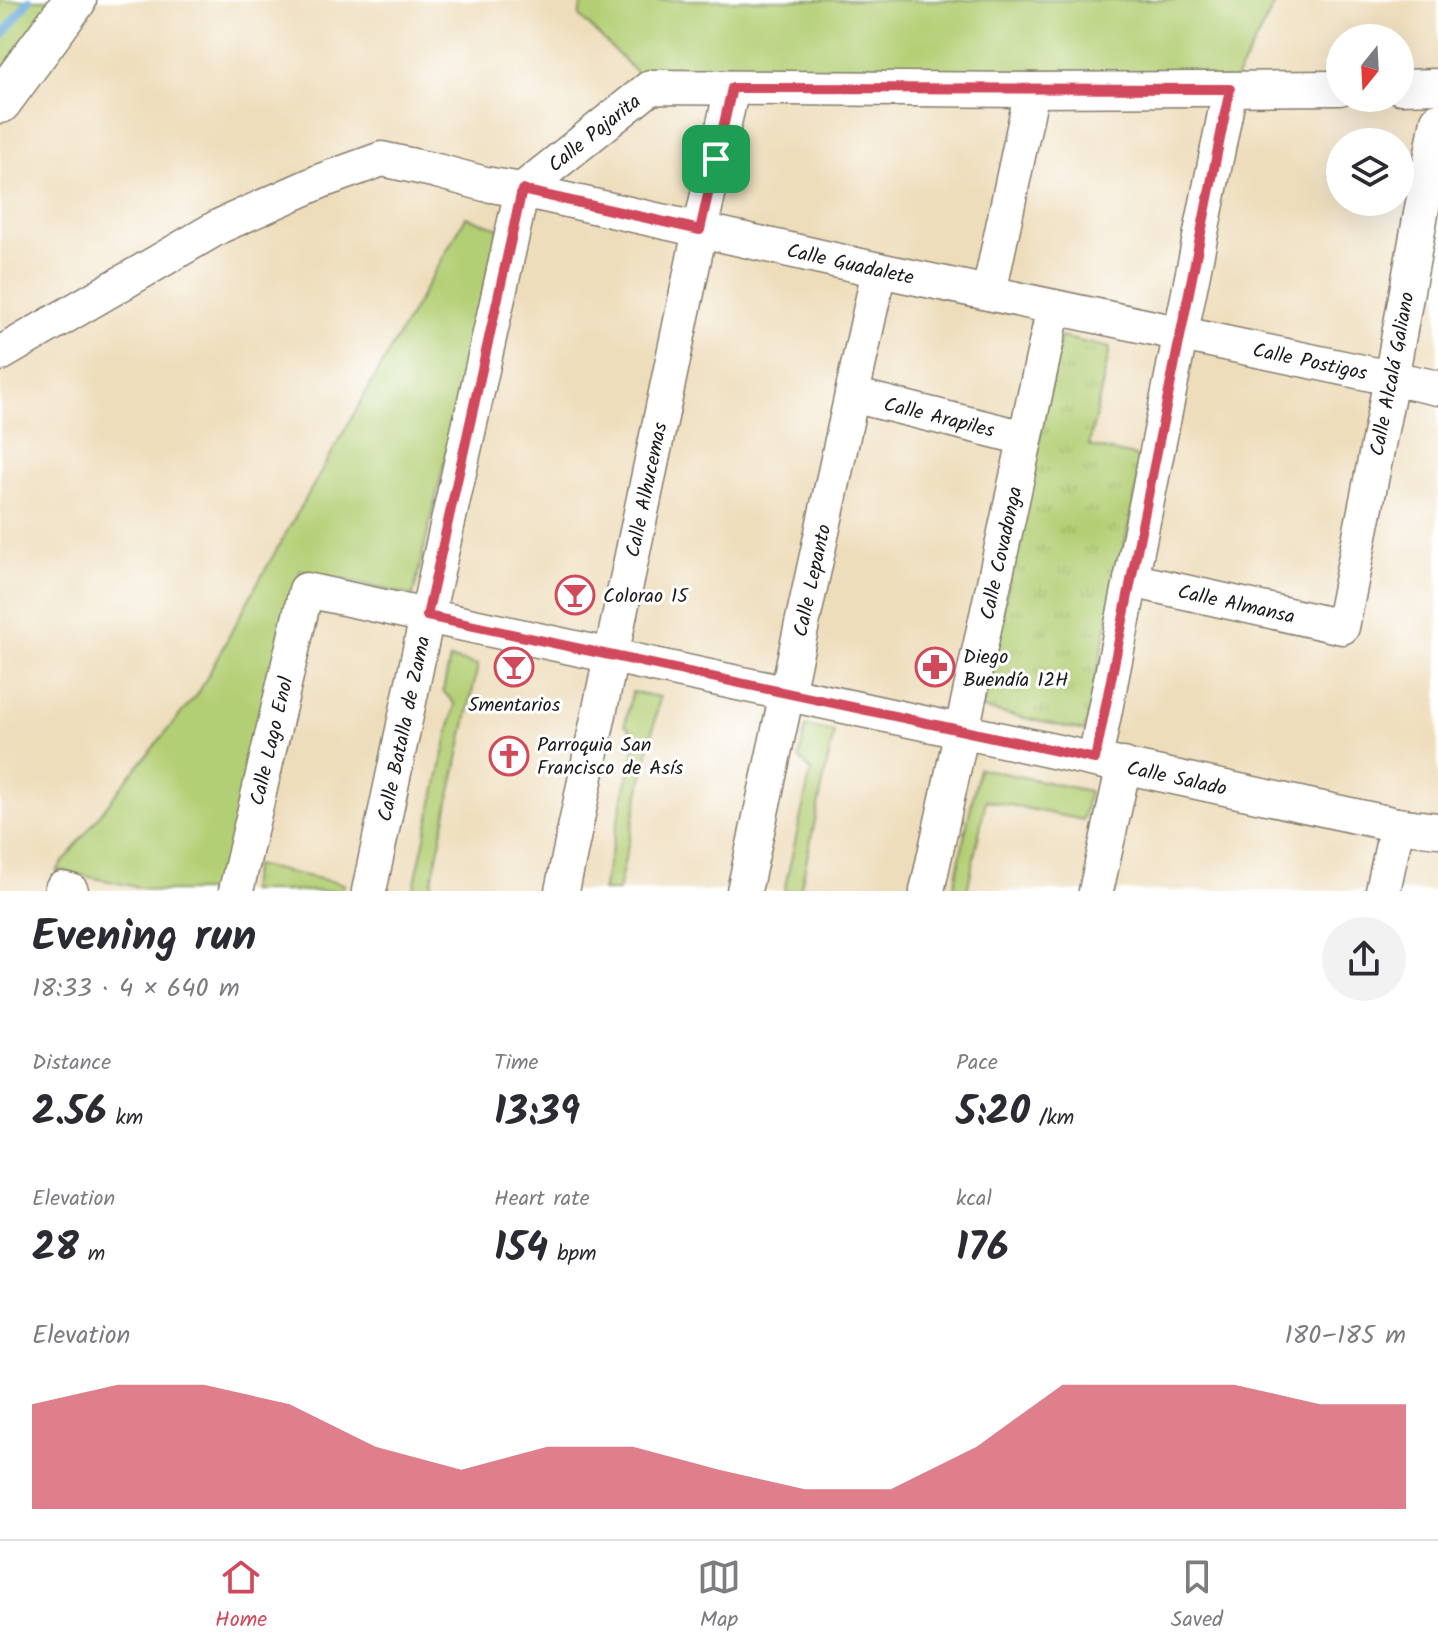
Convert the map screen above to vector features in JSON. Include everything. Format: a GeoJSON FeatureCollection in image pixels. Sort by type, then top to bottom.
{"type":"FeatureCollection","features":[{"type":"Feature","properties":{"kind":"main road"},"geometry":{"type":"LineString","coordinates":[[0,102],[75,0]]}},
{"type":"Feature","properties":{"kind":"street"},"geometry":{"type":"LineString","coordinates":[[1414,87],[1438,86]]}},
{"type":"Feature","properties":{"kind":"street","name":"Calle Pajarita"},"geometry":{"type":"LineString","coordinates":[[522,190],[651,87],[1326,88]]}},
{"type":"Feature","properties":{"kind":"street","name":"Calle Alhucemas"},"geometry":{"type":"LineString","coordinates":[[562,891],[732,88]]}},
{"type":"Feature","properties":{"kind":"street"},"geometry":{"type":"LineString","coordinates":[[1096,891],[1131,580],[1230,89]]}},
{"type":"Feature","properties":{"kind":"street"},"geometry":{"type":"LineString","coordinates":[[989,293],[1032,90]]}},
{"type":"Feature","properties":{"kind":"street","name":"Calle Alcalá Galiano"},"geometry":{"type":"LineString","coordinates":[[1342,627],[1438,120]]}},
{"type":"Feature","properties":{"kind":"street"},"geometry":{"type":"LineString","coordinates":[[0,354],[220,226],[321,181],[382,159],[522,190]]}},
{"type":"Feature","properties":{"kind":"street","name":"Calle Guadalete"},"geometry":{"type":"LineString","coordinates":[[522,190],[1181,334]]}},
{"type":"Feature","properties":{"kind":"street","name":"Calle Batalla de Zama"},"geometry":{"type":"LineString","coordinates":[[369,891],[522,190]]}},
{"type":"Feature","properties":{"kind":"street","name":"Calle Lepanto"},"geometry":{"type":"LineString","coordinates":[[744,891],[879,270]]}},
{"type":"Feature","properties":{"kind":"street","name":"Calle Covadonga"},"geometry":{"type":"LineString","coordinates":[[927,891],[1054,307]]}},
{"type":"Feature","properties":{"kind":"street","name":"Calle Postigos"},"geometry":{"type":"LineString","coordinates":[[1181,334],[1438,388]]}},
{"type":"Feature","properties":{"kind":"street","name":"Calle Arapiles"},"geometry":{"type":"LineString","coordinates":[[852,395],[1025,438]]}},
{"type":"Feature","properties":{"kind":"street","name":"Calle Almansa"},"geometry":{"type":"LineString","coordinates":[[1131,580],[1342,627]]}},
{"type":"Feature","properties":{"kind":"street","name":"Calle Salado"},"geometry":{"type":"LineString","coordinates":[[306,590],[1397,825],[1438,830]]}},
{"type":"Feature","properties":{"kind":"street","name":"Calle Lago Enol"},"geometry":{"type":"LineString","coordinates":[[236,891],[306,590]]}},
{"type":"Feature","properties":{"kind":"street"},"geometry":{"type":"LineString","coordinates":[[1383,891],[1397,825]]}},
{"type":"Feature","properties":{"kind":"green space"},"geometry":{"type":"Polygon","coordinates":[[[0,0],[75,0],[0,102],[0,0]]]}},
{"type":"Feature","properties":{"kind":"green space"},"geometry":{"type":"Polygon","coordinates":[[[583,0],[1277,0],[1230,89],[651,87],[579,16],[583,0]]]}},
{"type":"Feature","properties":{"kind":"green space"},"geometry":{"type":"Polygon","coordinates":[[[466,217],[499,228],[413,596],[301,570],[221,891],[156,891],[57,870],[199,692],[466,217]]]}},
{"type":"Feature","properties":{"kind":"green space"},"geometry":{"type":"Polygon","coordinates":[[[1061,337],[1110,348],[1089,446],[1143,458],[1085,731],[982,709],[1061,337]]]}},
{"type":"Feature","properties":{"kind":"green space"},"geometry":{"type":"Polygon","coordinates":[[[450,659],[478,665],[430,890],[433,891],[413,891],[455,704],[443,691],[450,659]]]}},
{"type":"Feature","properties":{"kind":"green space"},"geometry":{"type":"Polygon","coordinates":[[[632,692],[660,697],[618,891],[602,891],[637,736],[625,724],[632,692]]]}},
{"type":"Feature","properties":{"kind":"green space"},"geometry":{"type":"Polygon","coordinates":[[[806,726],[834,732],[800,891],[784,891],[811,771],[799,758],[806,726]]]}},
{"type":"Feature","properties":{"kind":"green space"},"geometry":{"type":"Polygon","coordinates":[[[979,768],[1089,791],[1083,820],[986,800],[967,891],[953,891],[979,768]]]}},
{"type":"Feature","properties":{"kind":"green space"},"geometry":{"type":"Polygon","coordinates":[[[254,865],[344,884],[342,891],[249,891],[254,865]]]}},
{"type":"Feature","properties":{"kind":"waterway"},"geometry":{"type":"LineString","coordinates":[[0,39],[29,0]]}},
{"type":"Feature","properties":{"kind":"place","name":"Colorao 15"},"geometry":{"type":"Point","coordinates":[575,595]}},
{"type":"Feature","properties":{"kind":"place","name":"5mentarios"},"geometry":{"type":"Point","coordinates":[514,667]}},
{"type":"Feature","properties":{"kind":"place","name":"Diego Buendía 12H"},"geometry":{"type":"Point","coordinates":[935,667]}},
{"type":"Feature","properties":{"kind":"place","name":"Parroquia San Francisco de Asís"},"geometry":{"type":"Point","coordinates":[509,756]}},
{"type":"Feature","properties":{"kind":"route"},"geometry":{"type":"LineString","coordinates":[[732,88],[1230,89],[1095,759],[427,616],[522,190],[700,230],[716,159],[732,88]]}}]}
